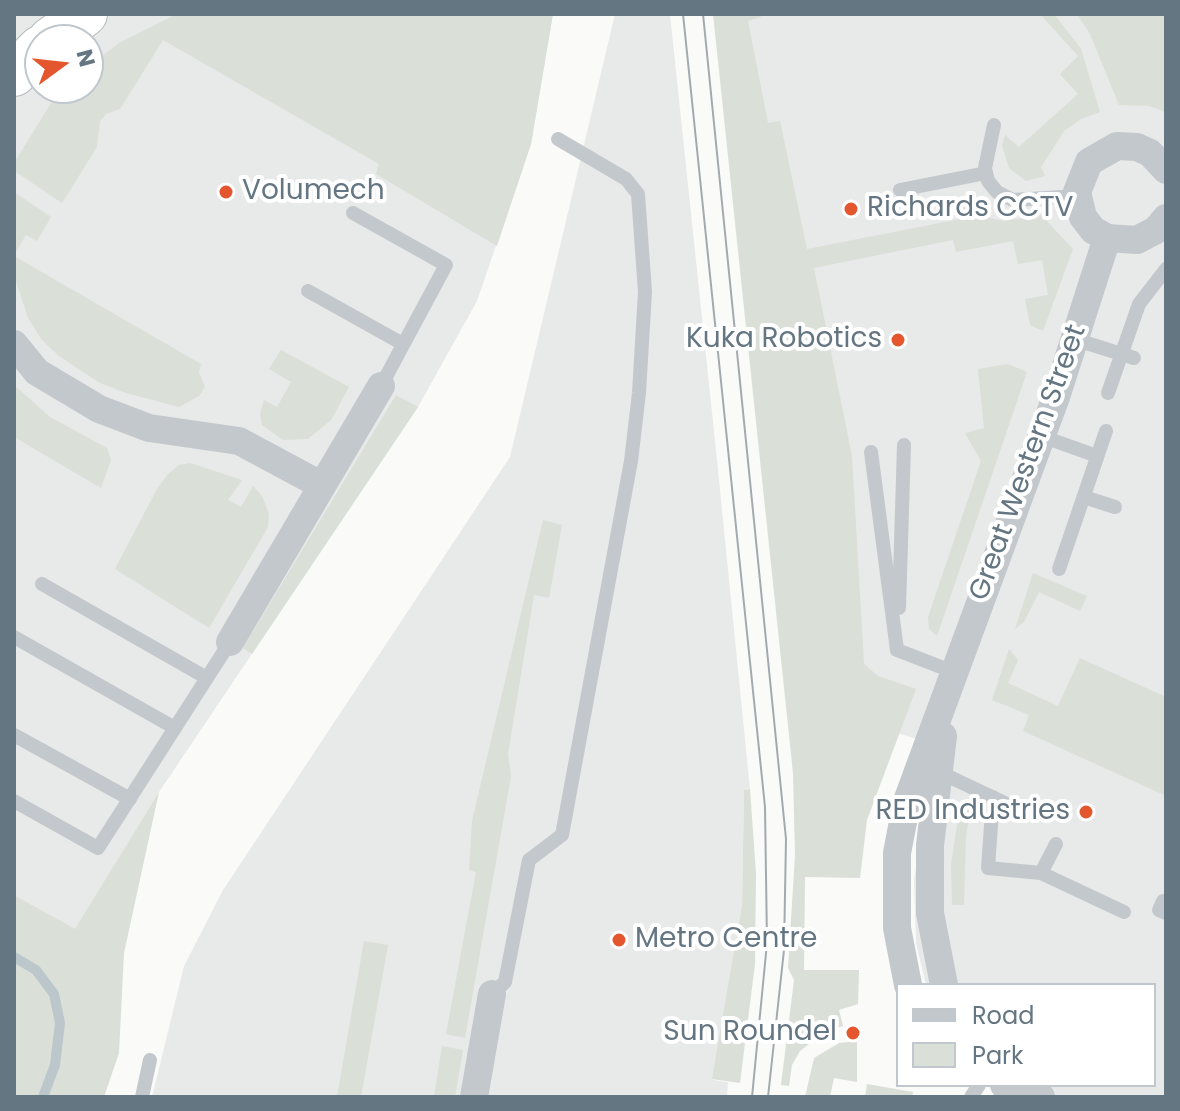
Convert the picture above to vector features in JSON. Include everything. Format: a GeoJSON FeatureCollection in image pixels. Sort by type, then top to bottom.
{"type":"FeatureCollection","features":[{"type":"Feature","properties":{"kind":"street"},"geometry":{"type":"LineString","coordinates":[[1166,170],[1150,153],[1137,147],[1109,149],[1084,169],[1078,196],[1083,217],[1093,230],[1107,238],[1137,240],[1156,230],[1166,218]]}},
{"type":"Feature","properties":{"kind":"street","name":"Great Western Street"},"geometry":{"type":"LineString","coordinates":[[943,983],[938,971],[930,913],[930,767],[952,680],[1041,436],[1107,238]]}},
{"type":"Feature","properties":{"kind":"street"},"geometry":{"type":"LineString","coordinates":[[14,344],[37,372],[99,409],[149,428],[239,441],[321,485]]}},
{"type":"Feature","properties":{"kind":"street"},"geometry":{"type":"LineString","coordinates":[[230,642],[381,386]]}},
{"type":"Feature","properties":{"kind":"street","name":"Great Western Street"},"geometry":{"type":"LineString","coordinates":[[908,983],[897,928],[897,853],[907,801],[930,767]]}},
{"type":"Feature","properties":{"kind":"street"},"geometry":{"type":"LineString","coordinates":[[474,1097],[492,994]]}},
{"type":"Feature","properties":{"kind":"lane"},"geometry":{"type":"LineString","coordinates":[[994,125],[986,173],[997,192],[1013,200],[1078,196]]}},
{"type":"Feature","properties":{"kind":"lane"},"geometry":{"type":"LineString","coordinates":[[492,994],[505,982],[529,860],[562,835],[631,461],[639,393],[645,292],[638,194],[626,179],[558,139]]}},
{"type":"Feature","properties":{"kind":"lane"},"geometry":{"type":"LineString","coordinates":[[900,190],[986,173]]}},
{"type":"Feature","properties":{"kind":"lane"},"geometry":{"type":"LineString","coordinates":[[353,213],[446,265],[381,386]]}},
{"type":"Feature","properties":{"kind":"lane"},"geometry":{"type":"LineString","coordinates":[[1108,393],[1128,356],[1139,304],[1166,269]]}},
{"type":"Feature","properties":{"kind":"lane"},"geometry":{"type":"LineString","coordinates":[[308,291],[403,344]]}},
{"type":"Feature","properties":{"kind":"lane"},"geometry":{"type":"LineString","coordinates":[[1074,339],[1128,356]]}},
{"type":"Feature","properties":{"kind":"lane"},"geometry":{"type":"LineString","coordinates":[[1059,569],[1106,431]]}},
{"type":"Feature","properties":{"kind":"lane"},"geometry":{"type":"LineString","coordinates":[[1041,436],[1097,456]]}},
{"type":"Feature","properties":{"kind":"lane"},"geometry":{"type":"LineString","coordinates":[[897,650],[904,445]]}},
{"type":"Feature","properties":{"kind":"lane"},"geometry":{"type":"LineString","coordinates":[[871,452],[897,650]]}},
{"type":"Feature","properties":{"kind":"lane"},"geometry":{"type":"LineString","coordinates":[[1084,497],[1115,507]]}},
{"type":"Feature","properties":{"kind":"lane"},"geometry":{"type":"LineString","coordinates":[[42,584],[207,678]]}},
{"type":"Feature","properties":{"kind":"lane"},"geometry":{"type":"LineString","coordinates":[[14,637],[175,728]]}},
{"type":"Feature","properties":{"kind":"lane"},"geometry":{"type":"LineString","coordinates":[[14,801],[98,848],[230,642]]}},
{"type":"Feature","properties":{"kind":"lane"},"geometry":{"type":"LineString","coordinates":[[897,650],[952,680]]}},
{"type":"Feature","properties":{"kind":"lane"},"geometry":{"type":"LineString","coordinates":[[14,735],[130,799]]}},
{"type":"Feature","properties":{"kind":"lane"},"geometry":{"type":"LineString","coordinates":[[930,767],[1009,805]]}},
{"type":"Feature","properties":{"kind":"lane"},"geometry":{"type":"LineString","coordinates":[[993,797],[988,868],[1041,873],[1124,912]]}},
{"type":"Feature","properties":{"kind":"lane"},"geometry":{"type":"LineString","coordinates":[[1041,873],[1056,844]]}},
{"type":"Feature","properties":{"kind":"lane"},"geometry":{"type":"LineString","coordinates":[[142,1097],[150,1060]]}},
{"type":"Feature","properties":{"kind":"shaded area"},"geometry":{"type":"Polygon","coordinates":[[[14,14],[553,14],[531,144],[477,301],[418,407],[159,792],[75,930],[14,895],[14,14]]]}},
{"type":"Feature","properties":{"kind":"shaded area"},"geometry":{"type":"Polygon","coordinates":[[[615,14],[670,14],[717,460],[750,789],[744,790],[742,905],[713,1080],[728,1082],[727,1097],[152,1097],[184,966],[223,890],[510,457],[615,14]]]}},
{"type":"Feature","properties":{"kind":"shaded area"},"geometry":{"type":"Polygon","coordinates":[[[726,14],[1166,14],[1166,1097],[1041,1097],[1020,1087],[1156,1087],[1156,983],[926,983],[916,943],[914,880],[935,745],[848,717],[726,14]]]}},
{"type":"Feature","properties":{"kind":"green space"},"geometry":{"type":"Polygon","coordinates":[[[177,14],[553,14],[531,144],[497,246],[376,174],[379,164],[163,40],[120,109],[106,114],[100,121],[97,147],[62,203],[16,172],[14,163],[51,104],[104,104],[104,55],[119,43],[177,14]]]}},
{"type":"Feature","properties":{"kind":"green space"},"geometry":{"type":"Polygon","coordinates":[[[713,14],[760,14],[761,17],[748,21],[768,123],[780,121],[807,249],[960,219],[958,204],[985,217],[1005,221],[1041,215],[1073,249],[1043,331],[1030,325],[1025,299],[1048,295],[1042,260],[1018,264],[1013,241],[956,252],[953,240],[814,268],[852,456],[864,664],[878,676],[916,689],[867,820],[860,878],[805,877],[804,970],[859,970],[858,1004],[839,1010],[843,1026],[823,1033],[800,1051],[792,1065],[789,1086],[781,1085],[794,980],[788,968],[795,855],[793,773],[713,14]]]}},
{"type":"Feature","properties":{"kind":"green space"},"geometry":{"type":"Polygon","coordinates":[[[1040,14],[1054,14],[1081,49],[1100,112],[1081,119],[1064,131],[1041,167],[1045,176],[1026,181],[1009,168],[1002,145],[1005,135],[1019,147],[1078,94],[1060,74],[1078,56],[1040,14]]]}},
{"type":"Feature","properties":{"kind":"green space"},"geometry":{"type":"Polygon","coordinates":[[[1077,14],[1166,14],[1166,112],[1149,106],[1119,105],[1090,34],[1077,14]]]}},
{"type":"Feature","properties":{"kind":"green space"},"geometry":{"type":"Polygon","coordinates":[[[14,192],[51,217],[37,241],[26,235],[14,255],[14,192]]]}},
{"type":"Feature","properties":{"kind":"green space"},"geometry":{"type":"Polygon","coordinates":[[[14,256],[201,364],[199,372],[205,387],[199,396],[179,407],[126,393],[100,383],[59,356],[42,340],[28,318],[14,275],[14,256]]]}},
{"type":"Feature","properties":{"kind":"green space"},"geometry":{"type":"Polygon","coordinates":[[[281,350],[349,387],[331,420],[308,439],[283,440],[262,425],[260,414],[264,400],[277,407],[291,382],[269,369],[281,350]]]}},
{"type":"Feature","properties":{"kind":"green space"},"geometry":{"type":"Polygon","coordinates":[[[1008,364],[1027,372],[937,636],[929,629],[928,617],[981,461],[965,433],[984,428],[978,369],[1008,364]]]}},
{"type":"Feature","properties":{"kind":"green space"},"geometry":{"type":"Polygon","coordinates":[[[14,385],[50,417],[107,448],[111,460],[101,488],[14,437],[14,385]]]}},
{"type":"Feature","properties":{"kind":"green space"},"geometry":{"type":"Polygon","coordinates":[[[396,395],[418,407],[252,654],[243,648],[396,395]]]}},
{"type":"Feature","properties":{"kind":"green space"},"geometry":{"type":"Polygon","coordinates":[[[190,463],[242,480],[228,500],[241,507],[253,486],[262,496],[269,514],[268,527],[209,628],[115,569],[157,489],[179,465],[190,463]]]}},
{"type":"Feature","properties":{"kind":"green space"},"geometry":{"type":"Polygon","coordinates":[[[543,520],[562,525],[549,598],[534,595],[508,754],[511,776],[465,1038],[446,1034],[476,872],[469,870],[472,821],[543,520]]]}},
{"type":"Feature","properties":{"kind":"green space"},"geometry":{"type":"Polygon","coordinates":[[[1033,573],[1087,596],[1080,611],[1039,592],[1024,622],[1015,629],[1033,573]]]}},
{"type":"Feature","properties":{"kind":"green space"},"geometry":{"type":"Polygon","coordinates":[[[1009,649],[1018,660],[1008,683],[1058,706],[1080,658],[1166,697],[1166,796],[1023,731],[1029,715],[992,700],[1009,649]]]}},
{"type":"Feature","properties":{"kind":"green space"},"geometry":{"type":"Polygon","coordinates":[[[750,789],[756,874],[755,964],[740,1083],[712,1079],[742,905],[744,790],[750,789]]]}},
{"type":"Feature","properties":{"kind":"green space"},"geometry":{"type":"Polygon","coordinates":[[[159,792],[124,953],[119,1053],[104,1097],[14,1097],[14,895],[75,929],[159,792]]]}},
{"type":"Feature","properties":{"kind":"green space"},"geometry":{"type":"Polygon","coordinates":[[[972,802],[966,835],[964,905],[952,905],[951,865],[960,805],[972,802]]]}},
{"type":"Feature","properties":{"kind":"green space"},"geometry":{"type":"Polygon","coordinates":[[[364,941],[388,945],[361,1097],[337,1097],[364,941]]]}},
{"type":"Feature","properties":{"kind":"green space"},"geometry":{"type":"Polygon","coordinates":[[[857,1041],[857,1082],[834,1078],[830,1097],[805,1097],[814,1058],[839,1043],[857,1041]]]}},
{"type":"Feature","properties":{"kind":"green space"},"geometry":{"type":"Polygon","coordinates":[[[442,1046],[463,1050],[455,1097],[434,1097],[442,1046]]]}},
{"type":"Feature","properties":{"kind":"green space"},"geometry":{"type":"Polygon","coordinates":[[[867,1084],[913,1092],[912,1097],[865,1097],[867,1084]]]}},
{"type":"Feature","properties":{"kind":"waterway"},"geometry":{"type":"LineString","coordinates":[[14,957],[36,970],[54,994],[60,1023],[55,1065],[43,1097]]}},
{"type":"Feature","properties":{"kind":"tram line"},"geometry":{"type":"LineString","coordinates":[[683,14],[765,807],[767,943],[752,1097]]}},
{"type":"Feature","properties":{"kind":"tram line"},"geometry":{"type":"LineString","coordinates":[[703,14],[786,839],[784,950],[768,1097]]}},
{"type":"Feature","properties":{"kind":"place","name":"Volumech"},"geometry":{"type":"Point","coordinates":[226,192]}},
{"type":"Feature","properties":{"kind":"place","name":"Richards CCTV"},"geometry":{"type":"Point","coordinates":[851,209]}},
{"type":"Feature","properties":{"kind":"place","name":"Kuka Robotics"},"geometry":{"type":"Point","coordinates":[898,340]}},
{"type":"Feature","properties":{"kind":"place","name":"RED Industries"},"geometry":{"type":"Point","coordinates":[1086,812]}},
{"type":"Feature","properties":{"kind":"place","name":"Metro Centre"},"geometry":{"type":"Point","coordinates":[619,940]}},
{"type":"Feature","properties":{"kind":"place","name":"Sun Roundel"},"geometry":{"type":"Point","coordinates":[853,1033]}}]}
